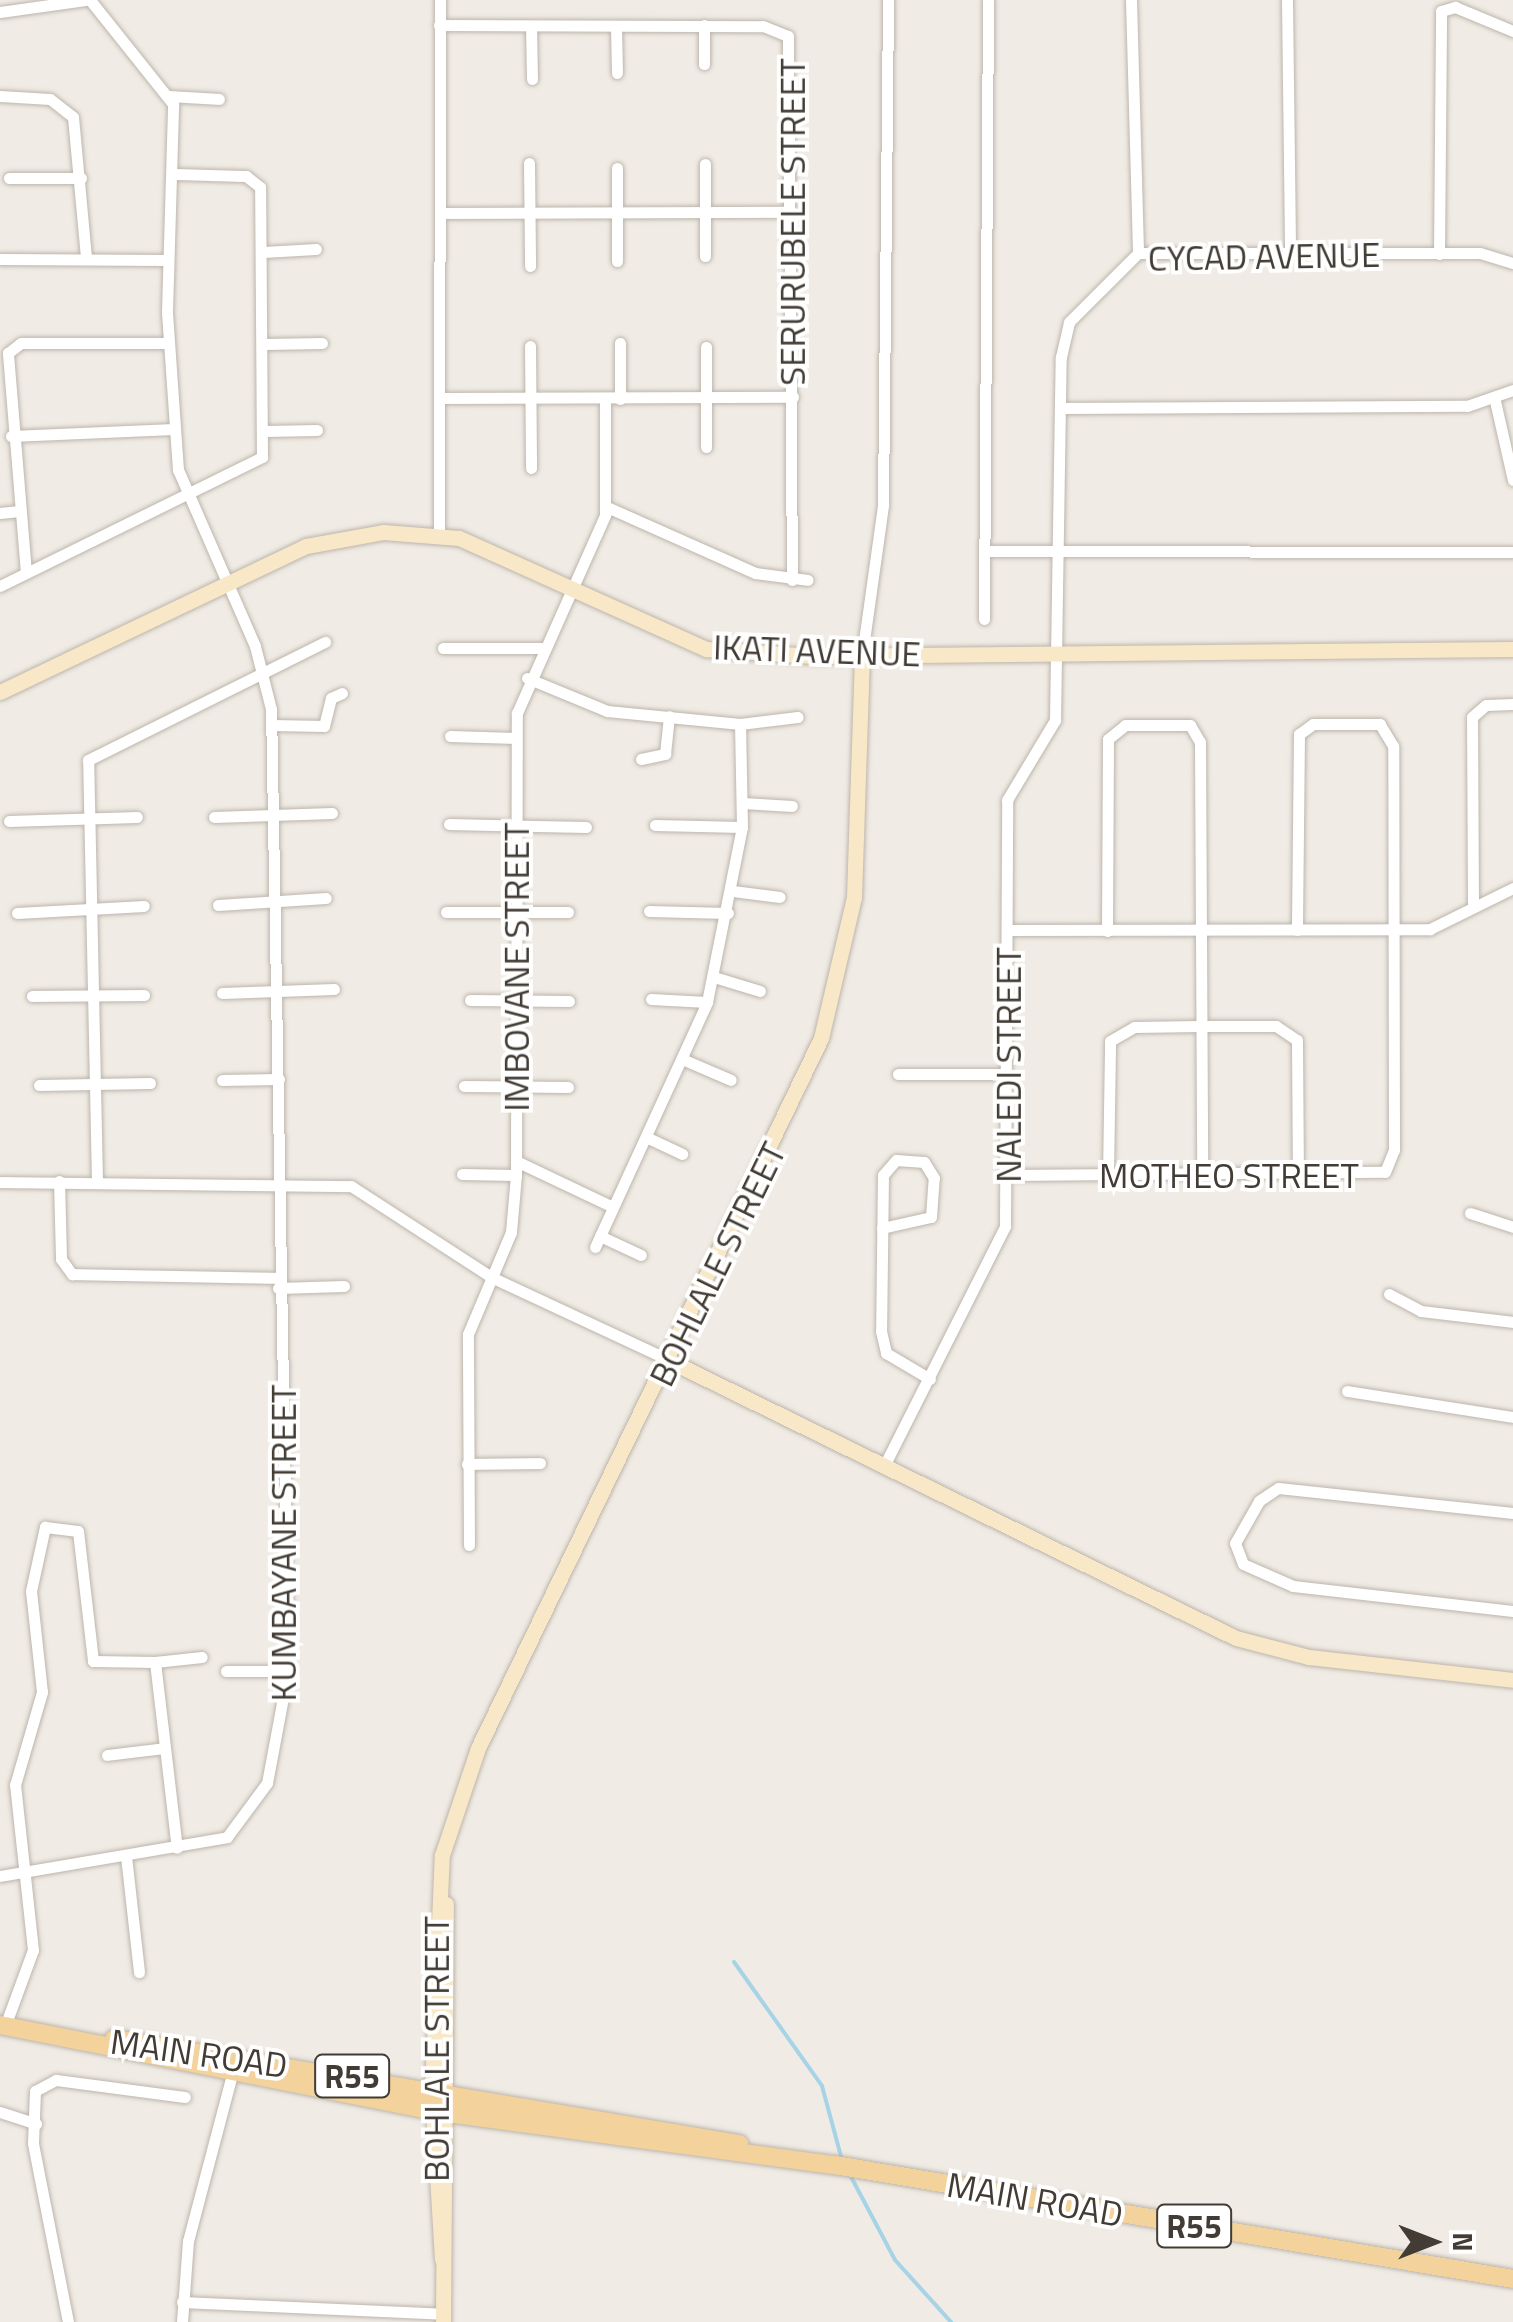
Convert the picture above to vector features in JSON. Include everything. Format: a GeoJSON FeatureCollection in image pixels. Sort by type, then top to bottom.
{"type":"FeatureCollection","features":[{"type":"Feature","properties":{"kind":"main road","name":"MAIN ROAD"},"geometry":{"type":"LineString","coordinates":[[3,2026],[439,2090],[793,2159]]}},
{"type":"Feature","properties":{"kind":"main road","name":"MAIN ROAD"},"geometry":{"type":"LineString","coordinates":[[76,2038],[232,2075],[439,2111],[836,2165],[1513,2280]]}},
{"type":"Feature","properties":{"kind":"street"},"geometry":{"type":"LineString","coordinates":[[0,12],[88,0],[170,96],[219,99]]}},
{"type":"Feature","properties":{"kind":"street"},"geometry":{"type":"LineString","coordinates":[[439,532],[443,398],[440,0]]}},
{"type":"Feature","properties":{"kind":"street"},"geometry":{"type":"LineString","coordinates":[[862,655],[883,504],[888,0]]}},
{"type":"Feature","properties":{"kind":"street"},"geometry":{"type":"LineString","coordinates":[[984,619],[988,0]]}},
{"type":"Feature","properties":{"kind":"street"},"geometry":{"type":"LineString","coordinates":[[1132,0],[1138,253]]}},
{"type":"Feature","properties":{"kind":"street"},"geometry":{"type":"LineString","coordinates":[[1287,0],[1290,255]]}},
{"type":"Feature","properties":{"kind":"street"},"geometry":{"type":"LineString","coordinates":[[1439,254],[1444,5],[1513,30]]}},
{"type":"Feature","properties":{"kind":"street","name":"SERURUBELE STREET"},"geometry":{"type":"LineString","coordinates":[[439,25],[774,27],[788,36],[792,580]]}},
{"type":"Feature","properties":{"kind":"street"},"geometry":{"type":"LineString","coordinates":[[704,25],[704,64]]}},
{"type":"Feature","properties":{"kind":"street"},"geometry":{"type":"LineString","coordinates":[[531,26],[532,78]]}},
{"type":"Feature","properties":{"kind":"street"},"geometry":{"type":"LineString","coordinates":[[616,26],[617,74]]}},
{"type":"Feature","properties":{"kind":"street"},"geometry":{"type":"LineString","coordinates":[[0,96],[50,98],[66,109],[80,138],[86,258]]}},
{"type":"Feature","properties":{"kind":"street","name":"KUMBAYANE STREET"},"geometry":{"type":"LineString","coordinates":[[0,1876],[227,1838],[261,1792],[288,1671],[278,1283],[281,1183],[272,725],[264,672],[229,583],[186,495],[174,429],[168,342],[170,96]]}},
{"type":"Feature","properties":{"kind":"street"},"geometry":{"type":"LineString","coordinates":[[529,163],[530,266]]}},
{"type":"Feature","properties":{"kind":"street"},"geometry":{"type":"LineString","coordinates":[[705,164],[705,256]]}},
{"type":"Feature","properties":{"kind":"street"},"geometry":{"type":"LineString","coordinates":[[617,168],[617,261]]}},
{"type":"Feature","properties":{"kind":"street"},"geometry":{"type":"LineString","coordinates":[[0,586],[256,464],[265,432],[263,252],[257,182],[172,174]]}},
{"type":"Feature","properties":{"kind":"street"},"geometry":{"type":"LineString","coordinates":[[9,178],[81,178]]}},
{"type":"Feature","properties":{"kind":"street"},"geometry":{"type":"LineString","coordinates":[[441,213],[791,212]]}},
{"type":"Feature","properties":{"kind":"street"},"geometry":{"type":"LineString","coordinates":[[263,252],[316,250]]}},
{"type":"Feature","properties":{"kind":"street","name":"CYCAD AVENUE"},"geometry":{"type":"LineString","coordinates":[[1057,650],[1064,332],[1138,253],[1439,254],[1513,263]]}},
{"type":"Feature","properties":{"kind":"street"},"geometry":{"type":"LineString","coordinates":[[0,260],[168,260]]}},
{"type":"Feature","properties":{"kind":"street"},"geometry":{"type":"LineString","coordinates":[[0,340],[11,349],[168,342]]}},
{"type":"Feature","properties":{"kind":"street"},"geometry":{"type":"LineString","coordinates":[[265,344],[322,343]]}},
{"type":"Feature","properties":{"kind":"street"},"geometry":{"type":"LineString","coordinates":[[620,343],[620,399]]}},
{"type":"Feature","properties":{"kind":"street"},"geometry":{"type":"LineString","coordinates":[[530,346],[531,468]]}},
{"type":"Feature","properties":{"kind":"street"},"geometry":{"type":"LineString","coordinates":[[706,347],[706,447]]}},
{"type":"Feature","properties":{"kind":"street"},"geometry":{"type":"LineString","coordinates":[[11,349],[5,422],[11,436],[26,573]]}},
{"type":"Feature","properties":{"kind":"street"},"geometry":{"type":"LineString","coordinates":[[1061,408],[1495,401],[1513,390]]}},
{"type":"Feature","properties":{"kind":"street"},"geometry":{"type":"LineString","coordinates":[[443,398],[793,397]]}},
{"type":"Feature","properties":{"kind":"street","name":"IMBOVANE STREET"},"geometry":{"type":"LineString","coordinates":[[469,1546],[468,1334],[511,1232],[516,1175],[516,738],[527,678],[606,507],[605,399]]}},
{"type":"Feature","properties":{"kind":"street"},"geometry":{"type":"LineString","coordinates":[[1495,401],[1513,480]]}},
{"type":"Feature","properties":{"kind":"street"},"geometry":{"type":"LineString","coordinates":[[11,436],[174,429]]}},
{"type":"Feature","properties":{"kind":"street"},"geometry":{"type":"LineString","coordinates":[[265,432],[317,430]]}},
{"type":"Feature","properties":{"kind":"street"},"geometry":{"type":"LineString","coordinates":[[606,507],[755,573],[808,580]]}},
{"type":"Feature","properties":{"kind":"street"},"geometry":{"type":"LineString","coordinates":[[0,513],[20,510]]}},
{"type":"Feature","properties":{"kind":"street","name":"IKATI AVENUE"},"geometry":{"type":"LineString","coordinates":[[0,692],[328,539],[439,532],[691,646],[862,655],[1057,650],[1513,649]]}},
{"type":"Feature","properties":{"kind":"street"},"geometry":{"type":"LineString","coordinates":[[987,550],[1059,555],[1513,552]]}},
{"type":"Feature","properties":{"kind":"street"},"geometry":{"type":"LineString","coordinates":[[97,1182],[86,820],[93,752],[325,642]]}},
{"type":"Feature","properties":{"kind":"street"},"geometry":{"type":"LineString","coordinates":[[443,648],[541,648]]}},
{"type":"Feature","properties":{"kind":"street","name":"NALEDI STREET"},"geometry":{"type":"LineString","coordinates":[[884,1466],[1000,1238],[1008,1174],[1007,800],[1053,733],[1057,650]]}},
{"type":"Feature","properties":{"kind":"street","name":"BOHLALE STREET"},"geometry":{"type":"LineString","coordinates":[[443,2318],[437,1884],[448,1840],[478,1748],[782,1133],[832,999],[860,838],[862,655]]}},
{"type":"Feature","properties":{"kind":"street"},"geometry":{"type":"LineString","coordinates":[[527,678],[607,710],[740,724],[798,717]]}},
{"type":"Feature","properties":{"kind":"street"},"geometry":{"type":"LineString","coordinates":[[272,725],[324,726],[332,698],[342,693]]}},
{"type":"Feature","properties":{"kind":"street"},"geometry":{"type":"LineString","coordinates":[[1473,905],[1472,718],[1486,705],[1513,704]]}},
{"type":"Feature","properties":{"kind":"street"},"geometry":{"type":"LineString","coordinates":[[642,759],[665,754],[669,716]]}},
{"type":"Feature","properties":{"kind":"street","name":"MOTHEO STREET"},"geometry":{"type":"LineString","coordinates":[[1008,1174],[1378,1175],[1392,1160],[1393,746],[1387,728],[1370,722],[1300,734],[1297,930]]}},
{"type":"Feature","properties":{"kind":"street"},"geometry":{"type":"LineString","coordinates":[[1107,931],[1108,738],[1125,725],[1181,723],[1200,742],[1202,1175]]}},
{"type":"Feature","properties":{"kind":"street"},"geometry":{"type":"LineString","coordinates":[[641,1255],[597,1242],[682,1060],[714,977],[742,827],[740,724]]}},
{"type":"Feature","properties":{"kind":"street"},"geometry":{"type":"LineString","coordinates":[[450,736],[516,738]]}},
{"type":"Feature","properties":{"kind":"street"},"geometry":{"type":"LineString","coordinates":[[743,803],[792,806]]}},
{"type":"Feature","properties":{"kind":"street"},"geometry":{"type":"LineString","coordinates":[[214,817],[332,813]]}},
{"type":"Feature","properties":{"kind":"street"},"geometry":{"type":"LineString","coordinates":[[9,821],[137,818]]}},
{"type":"Feature","properties":{"kind":"street"},"geometry":{"type":"LineString","coordinates":[[450,824],[586,827]]}},
{"type":"Feature","properties":{"kind":"street"},"geometry":{"type":"LineString","coordinates":[[655,825],[742,827]]}},
{"type":"Feature","properties":{"kind":"street"},"geometry":{"type":"LineString","coordinates":[[1009,930],[1392,930],[1449,926],[1473,905],[1513,888]]}},
{"type":"Feature","properties":{"kind":"street"},"geometry":{"type":"LineString","coordinates":[[732,891],[780,897]]}},
{"type":"Feature","properties":{"kind":"street"},"geometry":{"type":"LineString","coordinates":[[218,905],[326,898]]}},
{"type":"Feature","properties":{"kind":"street"},"geometry":{"type":"LineString","coordinates":[[17,912],[144,906]]}},
{"type":"Feature","properties":{"kind":"street"},"geometry":{"type":"LineString","coordinates":[[446,912],[568,912]]}},
{"type":"Feature","properties":{"kind":"street"},"geometry":{"type":"LineString","coordinates":[[649,912],[728,913]]}},
{"type":"Feature","properties":{"kind":"street"},"geometry":{"type":"LineString","coordinates":[[714,977],[760,991]]}},
{"type":"Feature","properties":{"kind":"street"},"geometry":{"type":"LineString","coordinates":[[222,994],[334,989]]}},
{"type":"Feature","properties":{"kind":"street"},"geometry":{"type":"LineString","coordinates":[[32,996],[144,995]]}},
{"type":"Feature","properties":{"kind":"street"},"geometry":{"type":"LineString","coordinates":[[651,999],[707,1002]]}},
{"type":"Feature","properties":{"kind":"street"},"geometry":{"type":"LineString","coordinates":[[470,1000],[570,1000]]}},
{"type":"Feature","properties":{"kind":"street"},"geometry":{"type":"LineString","coordinates":[[1108,1175],[1110,1041],[1134,1027],[1276,1026],[1296,1040],[1298,1176]]}},
{"type":"Feature","properties":{"kind":"street"},"geometry":{"type":"LineString","coordinates":[[682,1060],[731,1080]]}},
{"type":"Feature","properties":{"kind":"street"},"geometry":{"type":"LineString","coordinates":[[898,1074],[1006,1074]]}},
{"type":"Feature","properties":{"kind":"street"},"geometry":{"type":"LineString","coordinates":[[222,1080],[279,1079]]}},
{"type":"Feature","properties":{"kind":"street"},"geometry":{"type":"LineString","coordinates":[[39,1086],[150,1083]]}},
{"type":"Feature","properties":{"kind":"street"},"geometry":{"type":"LineString","coordinates":[[464,1086],[568,1086]]}},
{"type":"Feature","properties":{"kind":"street"},"geometry":{"type":"LineString","coordinates":[[646,1136],[682,1154]]}},
{"type":"Feature","properties":{"kind":"street"},"geometry":{"type":"LineString","coordinates":[[516,1161],[613,1207]]}},
{"type":"Feature","properties":{"kind":"street"},"geometry":{"type":"LineString","coordinates":[[882,1228],[932,1217],[934,1178],[924,1162],[886,1168],[882,1228],[882,1343],[930,1379]]}},
{"type":"Feature","properties":{"kind":"street"},"geometry":{"type":"LineString","coordinates":[[462,1174],[516,1175]]}},
{"type":"Feature","properties":{"kind":"street"},"geometry":{"type":"LineString","coordinates":[[0,1182],[281,1183],[362,1189],[491,1277],[1257,1646],[1513,1680]]}},
{"type":"Feature","properties":{"kind":"street"},"geometry":{"type":"LineString","coordinates":[[59,1182],[61,1259],[72,1274],[344,1286]]}},
{"type":"Feature","properties":{"kind":"street"},"geometry":{"type":"LineString","coordinates":[[1470,1213],[1513,1227]]}},
{"type":"Feature","properties":{"kind":"street"},"geometry":{"type":"LineString","coordinates":[[1389,1294],[1420,1311],[1513,1322]]}},
{"type":"Feature","properties":{"kind":"street"},"geometry":{"type":"LineString","coordinates":[[1347,1391],[1513,1417]]}},
{"type":"Feature","properties":{"kind":"street"},"geometry":{"type":"LineString","coordinates":[[467,1464],[540,1463]]}},
{"type":"Feature","properties":{"kind":"street"},"geometry":{"type":"LineString","coordinates":[[1513,1513],[1278,1488],[1235,1543],[1243,1564],[1293,1586],[1513,1611]]}},
{"type":"Feature","properties":{"kind":"street"},"geometry":{"type":"LineString","coordinates":[[3,2026],[33,1950],[21,1874],[14,1784],[42,1686],[32,1585],[42,1529],[78,1531],[93,1661],[154,1662],[202,1657]]}},
{"type":"Feature","properties":{"kind":"street"},"geometry":{"type":"LineString","coordinates":[[154,1662],[177,1848]]}},
{"type":"Feature","properties":{"kind":"street"},"geometry":{"type":"LineString","coordinates":[[226,1671],[288,1671]]}},
{"type":"Feature","properties":{"kind":"street"},"geometry":{"type":"LineString","coordinates":[[108,1755],[165,1748]]}},
{"type":"Feature","properties":{"kind":"street"},"geometry":{"type":"LineString","coordinates":[[126,1856],[139,1972]]}},
{"type":"Feature","properties":{"kind":"street"},"geometry":{"type":"LineString","coordinates":[[182,2322],[182,2302],[232,2075]]}},
{"type":"Feature","properties":{"kind":"street"},"geometry":{"type":"LineString","coordinates":[[68,2322],[36,2124],[35,2091],[56,2080],[185,2097]]}},
{"type":"Feature","properties":{"kind":"street"},"geometry":{"type":"LineString","coordinates":[[0,2112],[36,2124]]}},
{"type":"Feature","properties":{"kind":"street"},"geometry":{"type":"LineString","coordinates":[[182,2302],[268,2317],[443,2318]]}},
{"type":"Feature","properties":{"kind":"waterway"},"geometry":{"type":"LineString","coordinates":[[734,1962],[822,2086],[842,2160]]}},
{"type":"Feature","properties":{"kind":"waterway"},"geometry":{"type":"LineString","coordinates":[[849,2173],[895,2260],[951,2322]]}}]}
